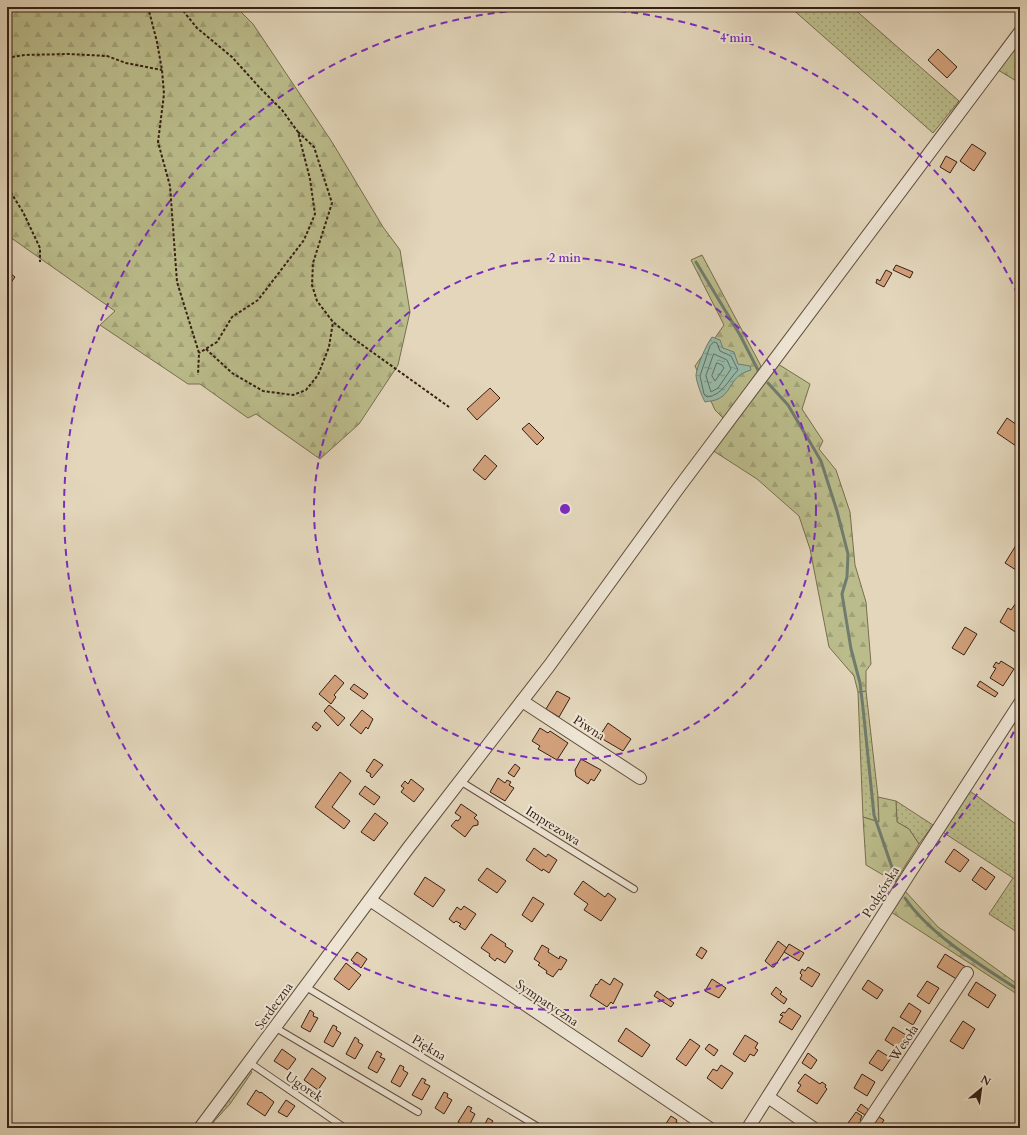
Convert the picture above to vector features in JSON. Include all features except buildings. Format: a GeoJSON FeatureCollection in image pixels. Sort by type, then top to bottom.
{"type":"FeatureCollection","features":[{"type":"Feature","properties":{"kind":"street","name":"Serdeczna"},"geometry":{"type":"LineString","coordinates":[[200,1128],[250,1063],[370,900],[522,701],[677,490],[1020,32]]}},
{"type":"Feature","properties":{"kind":"street","name":"Piwna"},"geometry":{"type":"LineString","coordinates":[[522,701],[640,778]]}},
{"type":"Feature","properties":{"kind":"street","name":"Podgórska"},"geometry":{"type":"LineString","coordinates":[[748,1128],[909,874],[1020,703]]}},
{"type":"Feature","properties":{"kind":"street","name":"Sympatyczna"},"geometry":{"type":"LineString","coordinates":[[370,900],[709,1128]]}},
{"type":"Feature","properties":{"kind":"street","name":"Wesoła"},"geometry":{"type":"LineString","coordinates":[[864,1128],[967,973]]}},
{"type":"Feature","properties":{"kind":"street"},"geometry":{"type":"LineString","coordinates":[[768,1097],[813,1128]]}},
{"type":"Feature","properties":{"kind":"lane","name":"Imprezowa"},"geometry":{"type":"LineString","coordinates":[[460,781],[634,889]]}},
{"type":"Feature","properties":{"kind":"lane","name":"Piękna"},"geometry":{"type":"LineString","coordinates":[[306,987],[540,1128]]}},
{"type":"Feature","properties":{"kind":"lane"},"geometry":{"type":"LineString","coordinates":[[276,1028],[418,1112]]}},
{"type":"Feature","properties":{"kind":"lane","name":"Ugorek"},"geometry":{"type":"LineString","coordinates":[[250,1063],[346,1128]]}},
{"type":"Feature","properties":{"kind":"path"},"geometry":{"type":"LineString","coordinates":[[148,7],[162,70],[164,94],[158,142],[170,186],[177,282],[199,353],[198,375]]}},
{"type":"Feature","properties":{"kind":"path"},"geometry":{"type":"LineString","coordinates":[[180,7],[197,28],[232,57],[282,110],[298,132],[314,147],[332,203],[313,263],[312,285],[317,302],[333,322],[354,339],[449,407]]}},
{"type":"Feature","properties":{"kind":"path"},"geometry":{"type":"LineString","coordinates":[[7,58],[24,55],[70,54],[107,56],[126,63],[162,70]]}},
{"type":"Feature","properties":{"kind":"path"},"geometry":{"type":"LineString","coordinates":[[199,353],[217,342],[232,317],[258,300],[304,240],[315,214],[310,179],[298,132]]}},
{"type":"Feature","properties":{"kind":"path"},"geometry":{"type":"LineString","coordinates":[[7,178],[8,188],[23,212],[40,248],[40,262]]}},
{"type":"Feature","properties":{"kind":"path"},"geometry":{"type":"LineString","coordinates":[[206,349],[232,373],[263,391],[293,395],[306,390],[318,375],[330,347],[333,322]]}},
{"type":"Feature","properties":{"kind":"green space"},"geometry":{"type":"Polygon","coordinates":[[[7,7],[236,7],[253,24],[332,142],[383,227],[400,250],[410,312],[398,365],[359,424],[320,459],[256,414],[248,418],[200,384],[188,384],[100,325],[115,311],[7,235],[7,7]]]}},
{"type":"Feature","properties":{"kind":"green space"},"geometry":{"type":"Polygon","coordinates":[[[790,7],[852,7],[959,101],[933,133],[790,7]]]}},
{"type":"Feature","properties":{"kind":"green space"},"geometry":{"type":"Polygon","coordinates":[[[1020,39],[1020,80],[1018,82],[998,70],[1020,39]]]}},
{"type":"Feature","properties":{"kind":"green space"},"geometry":{"type":"Polygon","coordinates":[[[702,255],[761,366],[724,419],[715,410],[695,366],[724,325],[691,260],[702,255]]]}},
{"type":"Feature","properties":{"kind":"green space"},"geometry":{"type":"Polygon","coordinates":[[[778,364],[810,384],[802,409],[823,441],[819,449],[836,470],[850,512],[855,565],[866,602],[871,664],[866,671],[866,691],[858,692],[854,676],[829,647],[810,549],[799,516],[757,479],[712,450],[778,364]]]}},
{"type":"Feature","properties":{"kind":"green space"},"geometry":{"type":"Polygon","coordinates":[[[866,691],[878,797],[879,822],[863,817],[858,692],[866,691]]]}},
{"type":"Feature","properties":{"kind":"green space"},"geometry":{"type":"Polygon","coordinates":[[[967,789],[1020,827],[1020,934],[989,914],[1013,878],[941,831],[967,789]]]}},
{"type":"Feature","properties":{"kind":"green space"},"geometry":{"type":"Polygon","coordinates":[[[878,797],[896,801],[897,822],[909,829],[919,844],[895,882],[866,865],[863,817],[879,822],[878,797]]]}},
{"type":"Feature","properties":{"kind":"green space"},"geometry":{"type":"Polygon","coordinates":[[[896,801],[933,825],[919,844],[909,829],[897,822],[896,801]]]}},
{"type":"Feature","properties":{"kind":"green space"},"geometry":{"type":"Polygon","coordinates":[[[905,891],[938,927],[1020,986],[1020,996],[891,912],[905,891]]]}},
{"type":"Feature","properties":{"kind":"green space"},"geometry":{"type":"Polygon","coordinates":[[[248,1069],[252,1072],[230,1104],[208,1128],[203,1128],[248,1069]]]}},
{"type":"Feature","properties":{"kind":"water"},"geometry":{"type":"Polygon","coordinates":[[[712,337],[720,340],[723,348],[734,352],[738,364],[750,366],[751,370],[739,376],[723,396],[716,400],[705,402],[699,389],[696,375],[702,356],[712,337]]]}},
{"type":"Feature","properties":{"kind":"waterway"},"geometry":{"type":"LineString","coordinates":[[696,262],[740,335],[759,372]]}},
{"type":"Feature","properties":{"kind":"waterway"},"geometry":{"type":"LineString","coordinates":[[768,383],[788,405],[821,461],[837,511],[848,554],[847,577],[842,594],[851,649],[860,683],[874,815],[897,882]]}},
{"type":"Feature","properties":{"kind":"waterway"},"geometry":{"type":"LineString","coordinates":[[905,898],[928,925],[942,937],[1020,991]]}}]}
